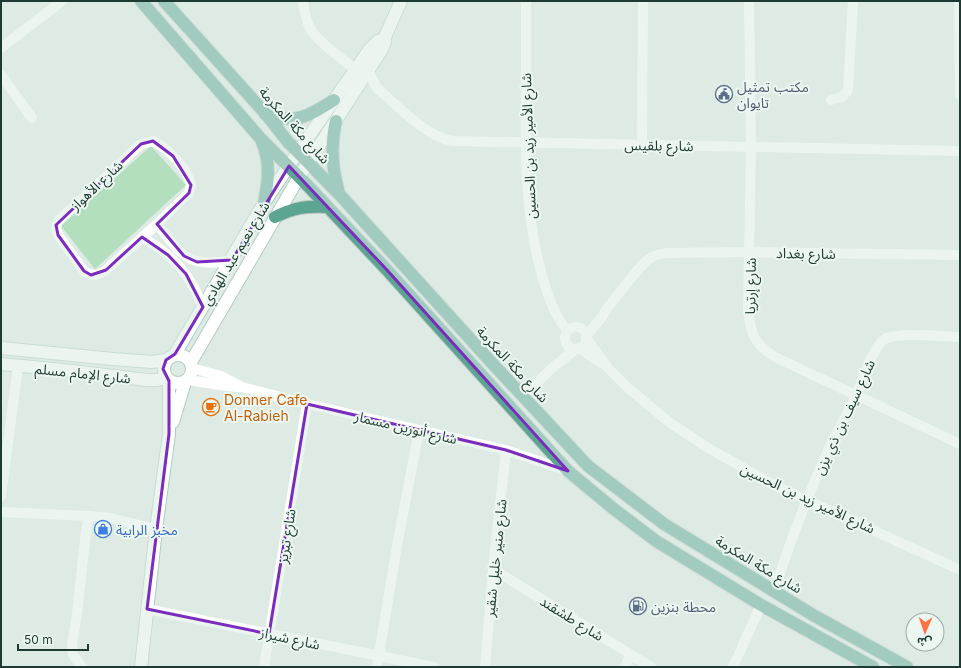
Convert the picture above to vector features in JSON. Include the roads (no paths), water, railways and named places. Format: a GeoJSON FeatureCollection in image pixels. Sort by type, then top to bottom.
{"type":"FeatureCollection","features":[{"type":"Feature","properties":{"kind":"main road"},"geometry":{"type":"LineString","coordinates":[[141,1],[261,140],[289,166],[393,276],[568,471],[615,510],[656,541],[761,605],[873,667]]}},
{"type":"Feature","properties":{"kind":"main road","name":"شارع مكة المكرمة"},"geometry":{"type":"LineString","coordinates":[[164,1],[308,163],[340,195],[588,466],[664,524],[774,591],[907,667]]}},
{"type":"Feature","properties":{"kind":"main road"},"geometry":{"type":"LineString","coordinates":[[265,113],[281,119],[296,119],[316,111],[334,100]]}},
{"type":"Feature","properties":{"kind":"main road"},"geometry":{"type":"LineString","coordinates":[[336,121],[333,134],[332,164],[340,195]]}},
{"type":"Feature","properties":{"kind":"main road"},"geometry":{"type":"LineString","coordinates":[[261,140],[266,152],[268,165],[264,203]]}},
{"type":"Feature","properties":{"kind":"main road"},"geometry":{"type":"LineString","coordinates":[[275,217],[291,210],[303,207],[328,207]]}},
{"type":"Feature","properties":{"kind":"street"},"geometry":{"type":"LineString","coordinates":[[1,48],[62,1]]}},
{"type":"Feature","properties":{"kind":"street"},"geometry":{"type":"LineString","coordinates":[[303,1],[310,27],[319,40],[356,70]]}},
{"type":"Feature","properties":{"kind":"street","name":"شارع نعيم عبد الهادي"},"geometry":{"type":"LineString","coordinates":[[192,365],[299,177],[384,46],[384,39],[401,1]]}},
{"type":"Feature","properties":{"kind":"street","name":"شارع الأمير زيد بن الحسين"},"geometry":{"type":"LineString","coordinates":[[526,1],[525,143],[530,217],[534,246],[551,304],[556,315],[567,331]]}},
{"type":"Feature","properties":{"kind":"street"},"geometry":{"type":"LineString","coordinates":[[642,144],[643,1]]}},
{"type":"Feature","properties":{"kind":"street","name":"شارع إرتريا"},"geometry":{"type":"LineString","coordinates":[[749,1],[751,148],[748,308],[752,332],[761,348],[776,358],[960,444]]}},
{"type":"Feature","properties":{"kind":"street"},"geometry":{"type":"LineString","coordinates":[[831,100],[842,97],[848,90],[853,1]]}},
{"type":"Feature","properties":{"kind":"street"},"geometry":{"type":"LineString","coordinates":[[959,1],[960,96]]}},
{"type":"Feature","properties":{"kind":"street","name":"شارع نعيم عبد الهادي"},"geometry":{"type":"LineString","coordinates":[[171,357],[232,260],[264,203],[298,152],[373,45],[384,39]]}},
{"type":"Feature","properties":{"kind":"street","name":"شارع بلقيس"},"geometry":{"type":"LineString","coordinates":[[369,70],[377,88],[425,130],[441,138],[452,141],[960,151]]}},
{"type":"Feature","properties":{"kind":"street"},"geometry":{"type":"LineString","coordinates":[[1,75],[32,118]]}},
{"type":"Feature","properties":{"kind":"street"},"geometry":{"type":"LineString","coordinates":[[359,85],[368,85],[377,88]]}},
{"type":"Feature","properties":{"kind":"street","name":"شارع الأهواز"},"geometry":{"type":"LineString","coordinates":[[153,141],[173,156],[186,173],[191,185],[189,193],[157,224],[106,270],[100,274],[91,275],[84,271],[58,235],[56,229],[56,225],[59,220],[141,144],[153,141]]}},
{"type":"Feature","properties":{"kind":"street"},"geometry":{"type":"LineString","coordinates":[[157,224],[184,256],[197,262],[209,263],[232,260]]}},
{"type":"Feature","properties":{"kind":"street"},"geometry":{"type":"LineString","coordinates":[[142,237],[168,255],[186,274],[195,288],[203,307]]}},
{"type":"Feature","properties":{"kind":"street","name":"شارع بغداد"},"geometry":{"type":"LineString","coordinates":[[585,334],[651,257],[668,253],[750,252],[960,255]]}},
{"type":"Feature","properties":{"kind":"street"},"geometry":{"type":"LineString","coordinates":[[523,396],[552,368],[584,344],[585,334],[574,327],[567,331],[565,342],[552,368]]}},
{"type":"Feature","properties":{"kind":"street","name":"شارع الأمير زيد بن الحسين"},"geometry":{"type":"LineString","coordinates":[[585,334],[608,368]]}},
{"type":"Feature","properties":{"kind":"street","name":"شارع سيف بن ذي يزن"},"geometry":{"type":"LineString","coordinates":[[774,591],[807,499],[876,350],[885,339],[892,337],[960,337]]}},
{"type":"Feature","properties":{"kind":"street"},"geometry":{"type":"LineString","coordinates":[[565,342],[569,347],[577,349]]}},
{"type":"Feature","properties":{"kind":"street","name":"شارع الإمام مسلم"},"geometry":{"type":"LineString","coordinates":[[1,348],[152,362],[171,357]]}},
{"type":"Feature","properties":{"kind":"street","name":"شارع الأمير زيد بن الحسين"},"geometry":{"type":"LineString","coordinates":[[577,349],[608,368],[642,400],[669,422],[708,448],[772,484],[960,570]]}},
{"type":"Feature","properties":{"kind":"street"},"geometry":{"type":"LineString","coordinates":[[141,667],[156,528],[169,434],[186,381],[192,374],[192,365],[184,356],[171,357],[163,369],[167,379],[169,434]]}},
{"type":"Feature","properties":{"kind":"street","name":"شارع الإمام مسلم"},"geometry":{"type":"LineString","coordinates":[[1,364],[147,380],[167,379]]}},
{"type":"Feature","properties":{"kind":"street","name":"شارع أنورين مسمار"},"geometry":{"type":"LineString","coordinates":[[192,365],[221,376],[242,387]]}},
{"type":"Feature","properties":{"kind":"street"},"geometry":{"type":"LineString","coordinates":[[1,496],[18,366]]}},
{"type":"Feature","properties":{"kind":"street"},"geometry":{"type":"LineString","coordinates":[[167,379],[177,384],[186,381]]}},
{"type":"Feature","properties":{"kind":"street","name":"شارع أنورين مسمار"},"geometry":{"type":"LineString","coordinates":[[186,381],[242,387],[307,404],[506,450],[568,471]]}},
{"type":"Feature","properties":{"kind":"street","name":"شارع تبريز"},"geometry":{"type":"LineString","coordinates":[[264,667],[307,404]]}},
{"type":"Feature","properties":{"kind":"street"},"geometry":{"type":"LineString","coordinates":[[377,667],[397,546],[419,430]]}},
{"type":"Feature","properties":{"kind":"street","name":"شارع منير خليل شقير"},"geometry":{"type":"LineString","coordinates":[[485,667],[493,569],[506,450]]}},
{"type":"Feature","properties":{"kind":"street"},"geometry":{"type":"LineString","coordinates":[[1,512],[110,518],[156,528]]}},
{"type":"Feature","properties":{"kind":"street"},"geometry":{"type":"LineString","coordinates":[[82,667],[73,655],[72,644],[89,516]]}},
{"type":"Feature","properties":{"kind":"street","name":"شارع طشقند"},"geometry":{"type":"LineString","coordinates":[[493,569],[651,667]]}},
{"type":"Feature","properties":{"kind":"street"},"geometry":{"type":"LineString","coordinates":[[733,667],[761,605]]}},
{"type":"Feature","properties":{"kind":"street","name":"شارع شيراز"},"geometry":{"type":"LineString","coordinates":[[147,609],[434,667]]}},
{"type":"Feature","properties":{"kind":"street"},"geometry":{"type":"LineString","coordinates":[[625,667],[630,654]]}},
{"type":"Feature","properties":{"kind":"place","name":"مكتب تمثيل تايوان"},"geometry":{"type":"Point","coordinates":[724,94]}},
{"type":"Feature","properties":{"kind":"place","name":"Donner Cafe Al-Rabieh"},"geometry":{"type":"Point","coordinates":[211,407]}},
{"type":"Feature","properties":{"kind":"place","name":"مخبز الرابية"},"geometry":{"type":"Point","coordinates":[103,529]}},
{"type":"Feature","properties":{"kind":"place","name":"محطة بنزين"},"geometry":{"type":"Point","coordinates":[638,606]}}]}
